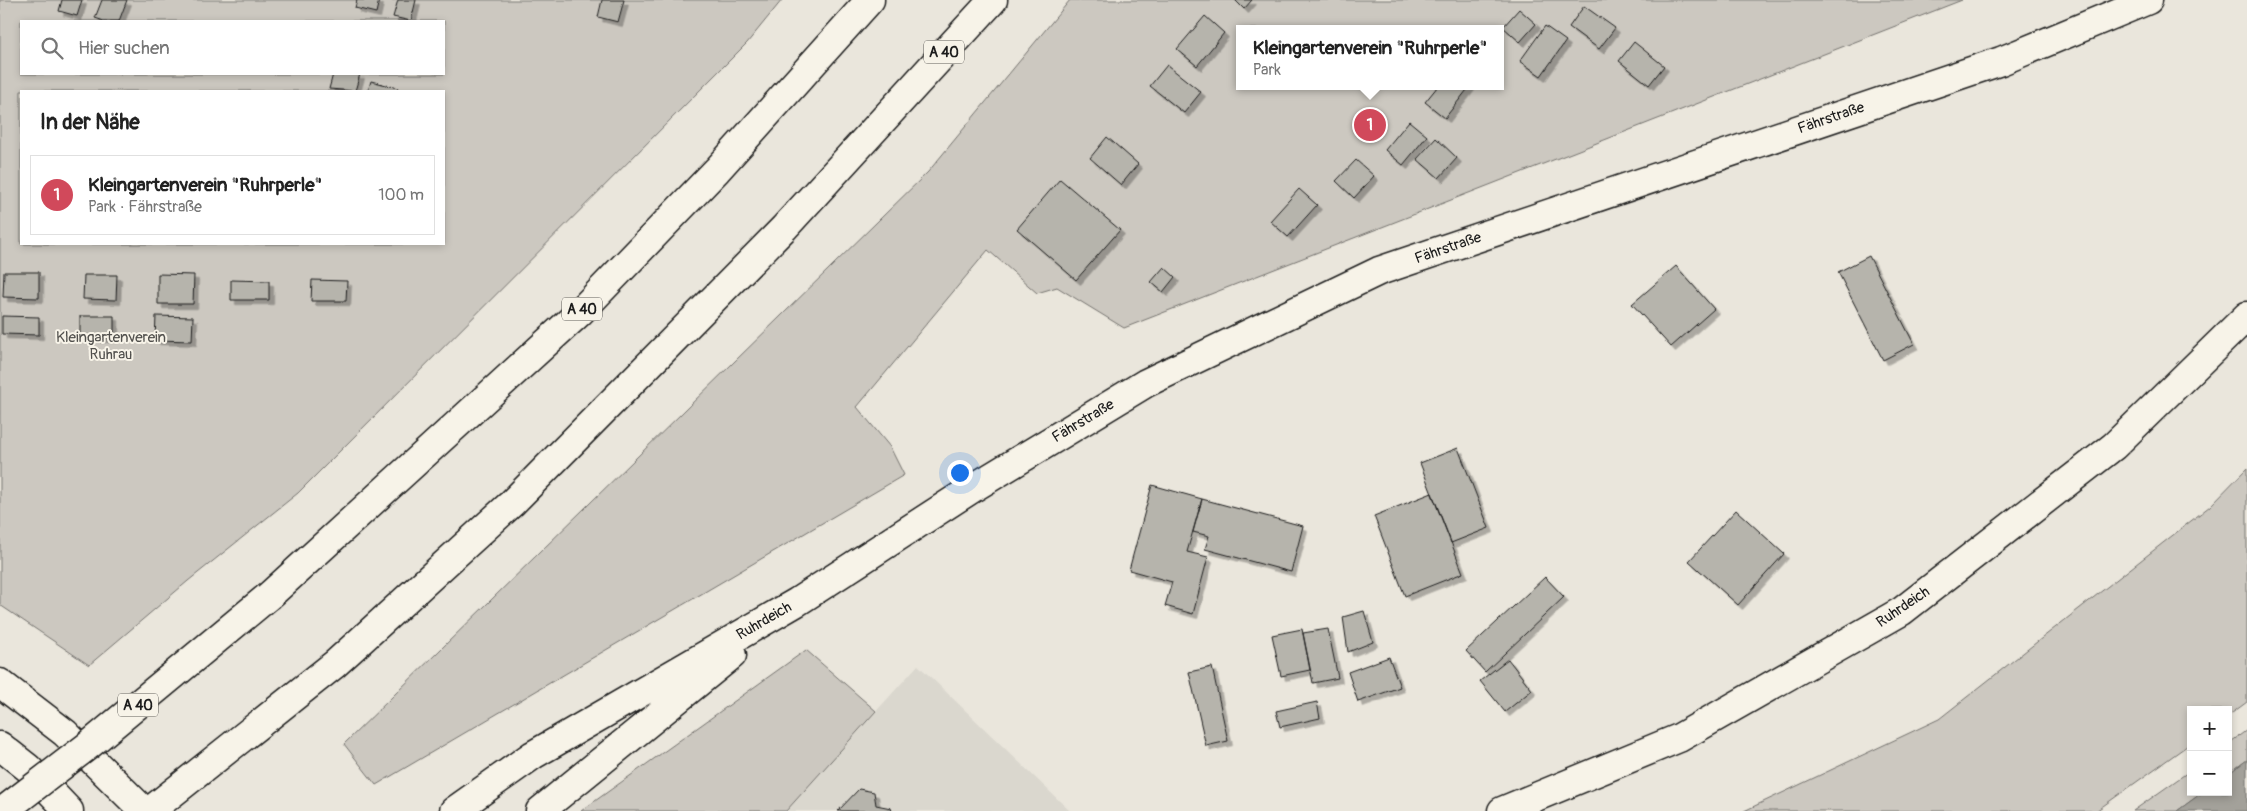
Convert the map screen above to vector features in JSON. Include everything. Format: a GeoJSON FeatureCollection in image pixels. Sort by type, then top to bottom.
{"type":"FeatureCollection","features":[{"type":"Feature","properties":{"kind":"main road","name":"A 40"},"geometry":{"type":"LineString","coordinates":[[3,811],[89,745],[270,595],[578,313],[717,170],[870,0]]}},
{"type":"Feature","properties":{"kind":"main road","name":"A 40"},"geometry":{"type":"LineString","coordinates":[[150,811],[336,664],[512,503],[784,228],[992,0]]}},
{"type":"Feature","properties":{"kind":"main road","name":"Fährstraße"},"geometry":{"type":"LineString","coordinates":[[797,602],[973,488],[1146,383],[1380,271],[2000,61],[2148,0]]}},
{"type":"Feature","properties":{"kind":"main road","name":"Ruhrdeich"},"geometry":{"type":"LineString","coordinates":[[1502,811],[1679,738],[1902,611],[2114,446],[2247,316]]}},
{"type":"Feature","properties":{"kind":"main road","name":"Ruhrdeich"},"geometry":{"type":"LineString","coordinates":[[454,811],[533,754],[797,602]]}},
{"type":"Feature","properties":{"kind":"main road","name":"Ruhrdeich"},"geometry":{"type":"LineString","coordinates":[[540,811],[797,602]]}},
{"type":"Feature","properties":{"kind":"main road"},"geometry":{"type":"LineString","coordinates":[[0,683],[65,733],[144,811]]}},
{"type":"Feature","properties":{"kind":"main road"},"geometry":{"type":"LineString","coordinates":[[0,746],[28,768],[70,811]]}},
{"type":"Feature","properties":{"kind":"shaded area"},"geometry":{"type":"Polygon","coordinates":[[[918,665],[1070,811],[786,811],[918,665]]]}},
{"type":"Feature","properties":{"kind":"shaded area"},"geometry":{"type":"Polygon","coordinates":[[[2247,760],[2247,811],[2177,811],[2198,796],[2232,796],[2232,771],[2247,760]]]}},
{"type":"Feature","properties":{"kind":"green space","name":"Kleingartenverein Ruhrau"},"geometry":{"type":"Polygon","coordinates":[[[0,0],[782,0],[747,43],[298,493],[188,581],[89,665],[0,605],[0,0]]]}},
{"type":"Feature","properties":{"kind":"green space"},"geometry":{"type":"Polygon","coordinates":[[[1070,0],[1962,0],[1124,328],[1057,287],[1037,293],[988,250],[857,407],[890,447],[904,475],[376,785],[344,744],[928,172],[1070,0]]]}},
{"type":"Feature","properties":{"kind":"green space"},"geometry":{"type":"Polygon","coordinates":[[[2247,468],[2247,702],[2232,713],[2232,706],[2187,706],[2187,746],[2096,811],[1744,811],[1939,719],[2210,506],[2247,468]]]}},
{"type":"Feature","properties":{"kind":"green space"},"geometry":{"type":"Polygon","coordinates":[[[806,650],[876,711],[786,811],[581,811],[806,650]]]}},
{"type":"Feature","properties":{"kind":"green space"},"geometry":{"type":"Polygon","coordinates":[[[2247,730],[2247,760],[2232,771],[2232,751],[2232,741],[2247,730]]]}},
{"type":"Feature","properties":{"kind":"green space"},"geometry":{"type":"Polygon","coordinates":[[[2187,773],[2187,796],[2198,796],[2177,811],[2133,811],[2187,773]]]}},
{"type":"Feature","properties":{"kind":"building"},"geometry":{"type":"Polygon","coordinates":[[[62,0],[82,0],[77,16],[59,11],[62,0]]]}},
{"type":"Feature","properties":{"kind":"building"},"geometry":{"type":"Polygon","coordinates":[[[102,0],[127,0],[119,20],[101,20],[95,18],[102,0]]]}},
{"type":"Feature","properties":{"kind":"building"},"geometry":{"type":"Polygon","coordinates":[[[357,0],[379,0],[376,13],[355,8],[357,0]]]}},
{"type":"Feature","properties":{"kind":"building"},"geometry":{"type":"Polygon","coordinates":[[[398,0],[416,0],[411,20],[393,17],[398,0]]]}},
{"type":"Feature","properties":{"kind":"building"},"geometry":{"type":"Polygon","coordinates":[[[602,0],[624,0],[618,22],[598,17],[602,0]]]}},
{"type":"Feature","properties":{"kind":"building"},"geometry":{"type":"Polygon","coordinates":[[[1235,0],[1252,0],[1244,9],[1235,0]]]}},
{"type":"Feature","properties":{"kind":"building"},"geometry":{"type":"Polygon","coordinates":[[[1584,6],[1615,28],[1599,49],[1569,27],[1584,6]]]}},
{"type":"Feature","properties":{"kind":"building"},"geometry":{"type":"Polygon","coordinates":[[[1519,9],[1536,24],[1520,42],[1504,26],[1519,9]]]}},
{"type":"Feature","properties":{"kind":"building"},"geometry":{"type":"Polygon","coordinates":[[[1205,16],[1224,33],[1197,66],[1177,49],[1205,16]]]}},
{"type":"Feature","properties":{"kind":"building"},"geometry":{"type":"Polygon","coordinates":[[[1545,26],[1566,41],[1541,76],[1520,61],[1545,26]]]}},
{"type":"Feature","properties":{"kind":"building"},"geometry":{"type":"Polygon","coordinates":[[[1634,42],[1664,66],[1649,85],[1619,61],[1634,42]]]}},
{"type":"Feature","properties":{"kind":"building"},"geometry":{"type":"Polygon","coordinates":[[[1167,65],[1201,92],[1184,113],[1150,86],[1167,65]]]}},
{"type":"Feature","properties":{"kind":"building"},"geometry":{"type":"Polygon","coordinates":[[[333,75],[360,75],[355,90],[329,89],[333,75]]]}},
{"type":"Feature","properties":{"kind":"building"},"geometry":{"type":"Polygon","coordinates":[[[371,81],[398,88],[397,90],[368,90],[371,81]]]}},
{"type":"Feature","properties":{"kind":"building"},"geometry":{"type":"Polygon","coordinates":[[[1435,90],[1467,90],[1445,118],[1425,102],[1435,90]]]}},
{"type":"Feature","properties":{"kind":"building"},"geometry":{"type":"Polygon","coordinates":[[[1409,121],[1427,136],[1403,165],[1385,150],[1409,121]]]}},
{"type":"Feature","properties":{"kind":"building"},"geometry":{"type":"Polygon","coordinates":[[[1107,137],[1138,164],[1121,185],[1090,158],[1107,137]]]}},
{"type":"Feature","properties":{"kind":"building"},"geometry":{"type":"Polygon","coordinates":[[[1436,138],[1457,158],[1439,178],[1417,159],[1436,138]]]}},
{"type":"Feature","properties":{"kind":"building"},"geometry":{"type":"Polygon","coordinates":[[[1356,160],[1374,176],[1354,198],[1336,181],[1356,160]]]}},
{"type":"Feature","properties":{"kind":"building"},"geometry":{"type":"Polygon","coordinates":[[[1060,179],[1120,230],[1076,280],[1017,229],[1060,179]]]}},
{"type":"Feature","properties":{"kind":"building"},"geometry":{"type":"Polygon","coordinates":[[[1299,189],[1317,205],[1288,237],[1270,221],[1299,189]]]}},
{"type":"Feature","properties":{"kind":"building"},"geometry":{"type":"Polygon","coordinates":[[[1869,256],[1914,344],[1883,360],[1838,272],[1869,256]]]}},
{"type":"Feature","properties":{"kind":"building"},"geometry":{"type":"Polygon","coordinates":[[[1676,266],[1714,309],[1671,347],[1632,304],[1676,266]]]}},
{"type":"Feature","properties":{"kind":"building"},"geometry":{"type":"Polygon","coordinates":[[[1164,267],[1175,277],[1163,292],[1151,282],[1164,267]]]}},
{"type":"Feature","properties":{"kind":"building"},"geometry":{"type":"Polygon","coordinates":[[[4,272],[39,272],[39,298],[3,297],[4,272]]]}},
{"type":"Feature","properties":{"kind":"building"},"geometry":{"type":"Polygon","coordinates":[[[158,274],[194,275],[193,304],[158,304],[158,274]]]}},
{"type":"Feature","properties":{"kind":"building"},"geometry":{"type":"Polygon","coordinates":[[[84,275],[117,275],[116,300],[83,299],[84,275]]]}},
{"type":"Feature","properties":{"kind":"building"},"geometry":{"type":"Polygon","coordinates":[[[231,280],[269,281],[269,300],[231,300],[231,280]]]}},
{"type":"Feature","properties":{"kind":"building"},"geometry":{"type":"Polygon","coordinates":[[[312,280],[347,281],[346,301],[311,301],[312,280]]]}},
{"type":"Feature","properties":{"kind":"building"},"geometry":{"type":"Polygon","coordinates":[[[2,316],[39,317],[39,335],[2,334],[2,316]]]}},
{"type":"Feature","properties":{"kind":"building"},"geometry":{"type":"Polygon","coordinates":[[[80,316],[114,316],[114,338],[80,338],[80,316]]]}},
{"type":"Feature","properties":{"kind":"building"},"geometry":{"type":"Polygon","coordinates":[[[156,316],[193,317],[192,341],[155,340],[156,316]]]}},
{"type":"Feature","properties":{"kind":"building"},"geometry":{"type":"Polygon","coordinates":[[[1458,448],[1489,528],[1451,543],[1420,463],[1458,448]]]}},
{"type":"Feature","properties":{"kind":"building"},"geometry":{"type":"Polygon","coordinates":[[[1152,485],[1202,499],[1187,552],[1208,557],[1193,614],[1165,606],[1172,582],[1129,570],[1152,485]]]}},
{"type":"Feature","properties":{"kind":"building"},"geometry":{"type":"Polygon","coordinates":[[[1432,493],[1463,573],[1405,596],[1374,516],[1432,493]]]}},
{"type":"Feature","properties":{"kind":"building"},"geometry":{"type":"Polygon","coordinates":[[[1202,499],[1303,526],[1291,572],[1205,549],[1209,536],[1193,532],[1202,499]]]}},
{"type":"Feature","properties":{"kind":"building"},"geometry":{"type":"Polygon","coordinates":[[[1736,510],[1784,554],[1738,605],[1689,561],[1736,510]]]}},
{"type":"Feature","properties":{"kind":"building"},"geometry":{"type":"Polygon","coordinates":[[[1545,577],[1564,597],[1485,672],[1466,651],[1545,577]]]}},
{"type":"Feature","properties":{"kind":"building"},"geometry":{"type":"Polygon","coordinates":[[[1364,611],[1373,642],[1348,652],[1343,617],[1364,611]]]}},
{"type":"Feature","properties":{"kind":"building"},"geometry":{"type":"Polygon","coordinates":[[[1302,629],[1310,670],[1281,676],[1272,635],[1302,629]]]}},
{"type":"Feature","properties":{"kind":"building"},"geometry":{"type":"Polygon","coordinates":[[[1328,629],[1338,678],[1313,683],[1303,633],[1328,629]]]}},
{"type":"Feature","properties":{"kind":"building"},"geometry":{"type":"Polygon","coordinates":[[[1389,657],[1400,687],[1358,702],[1348,672],[1389,657]]]}},
{"type":"Feature","properties":{"kind":"building"},"geometry":{"type":"Polygon","coordinates":[[[1508,659],[1532,690],[1505,712],[1480,681],[1508,659]]]}},
{"type":"Feature","properties":{"kind":"building"},"geometry":{"type":"Polygon","coordinates":[[[1212,667],[1228,741],[1206,746],[1189,672],[1212,667]]]}},
{"type":"Feature","properties":{"kind":"building"},"geometry":{"type":"Polygon","coordinates":[[[1317,702],[1320,718],[1280,727],[1276,711],[1317,702]]]}},
{"type":"Feature","properties":{"kind":"building"},"geometry":{"type":"Polygon","coordinates":[[[859,789],[874,792],[876,805],[891,808],[892,811],[838,811],[859,789]]]}},
{"type":"Feature","properties":{"kind":"place","name":"Kleingartenverein \"Ruhrperle\""},"geometry":{"type":"Point","coordinates":[1370,125]}}]}
